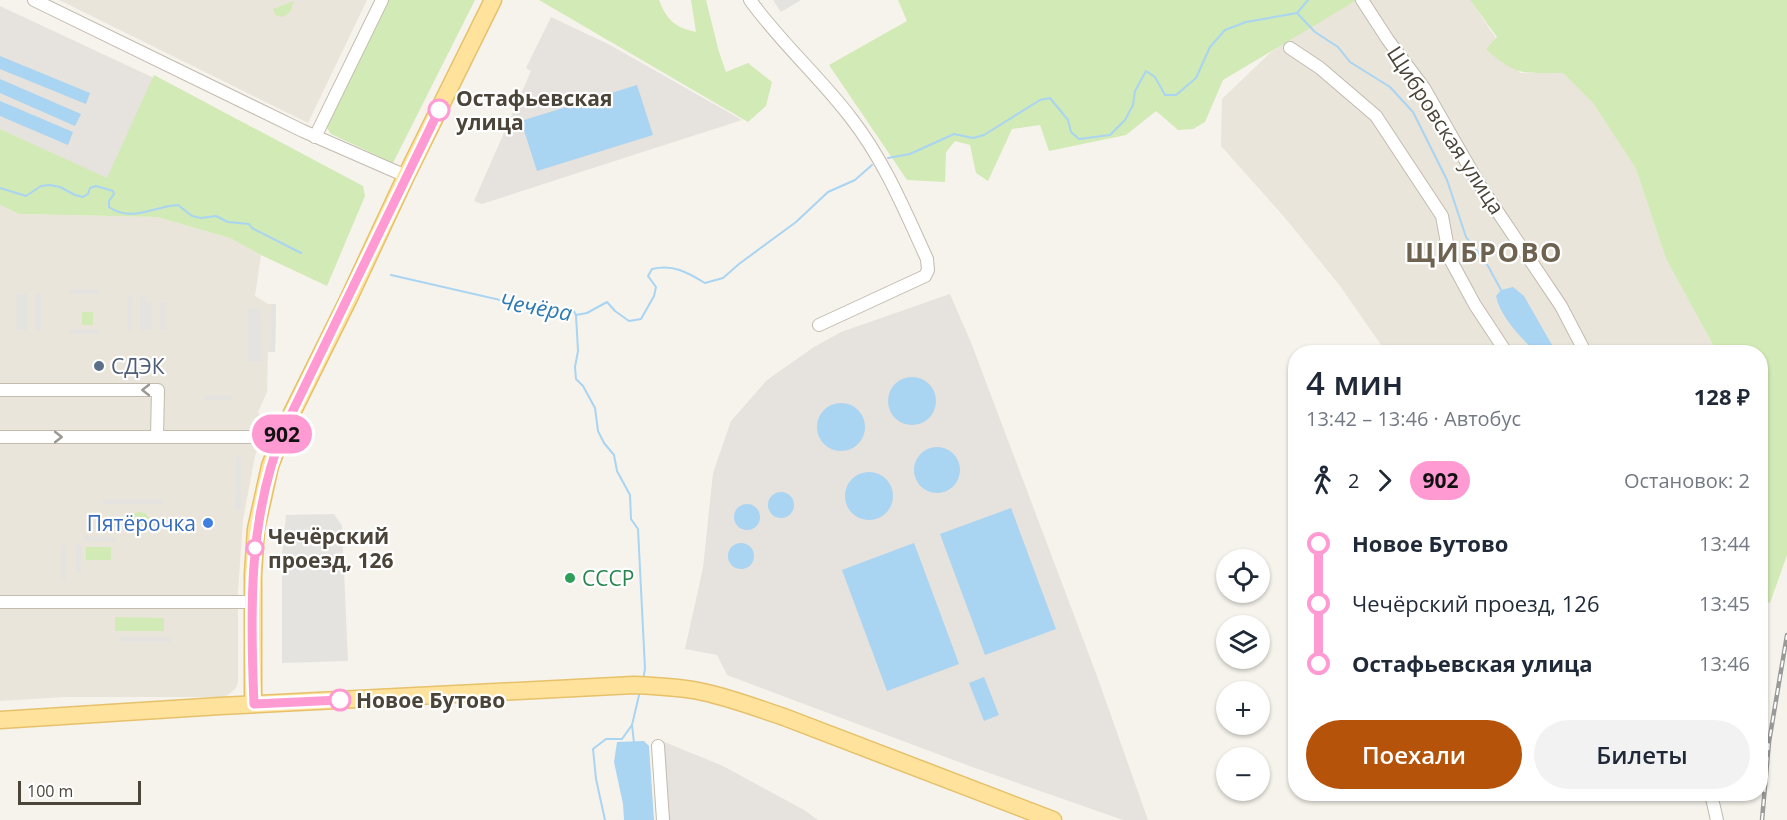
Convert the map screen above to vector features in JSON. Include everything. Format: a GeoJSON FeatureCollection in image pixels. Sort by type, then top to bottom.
{"type":"FeatureCollection","features":[{"type":"Feature","properties":{"kind":"main road"},"geometry":{"type":"LineString","coordinates":[[254,704],[252,602],[256,529],[268,475],[280,438],[348,300],[405,176],[493,0]]}},
{"type":"Feature","properties":{"kind":"main road"},"geometry":{"type":"LineString","coordinates":[[0,720],[254,704],[634,685],[701,692],[739,702],[1053,820]]}},
{"type":"Feature","properties":{"kind":"street"},"geometry":{"type":"LineString","coordinates":[[34,0],[315,137],[405,176]]}},
{"type":"Feature","properties":{"kind":"street"},"geometry":{"type":"LineString","coordinates":[[315,137],[382,0]]}},
{"type":"Feature","properties":{"kind":"street"},"geometry":{"type":"LineString","coordinates":[[750,0],[769,26],[810,69],[857,126],[879,160],[927,259],[928,270],[925,276],[819,325]]}},
{"type":"Feature","properties":{"kind":"street","name":"Щибровская улица"},"geometry":{"type":"LineString","coordinates":[[1362,0],[1424,88],[1479,184],[1561,306],[1580,345]]}},
{"type":"Feature","properties":{"kind":"street"},"geometry":{"type":"LineString","coordinates":[[1290,48],[1320,68],[1376,116],[1442,216],[1450,259],[1475,305],[1501,345]]}},
{"type":"Feature","properties":{"kind":"street"},"geometry":{"type":"LineString","coordinates":[[0,390],[158,390],[158,437]]}},
{"type":"Feature","properties":{"kind":"street"},"geometry":{"type":"LineString","coordinates":[[0,437],[280,438]]}},
{"type":"Feature","properties":{"kind":"street"},"geometry":{"type":"LineString","coordinates":[[0,602],[252,602]]}},
{"type":"Feature","properties":{"kind":"street"},"geometry":{"type":"LineString","coordinates":[[658,746],[663,820]]}},
{"type":"Feature","properties":{"kind":"street"},"geometry":{"type":"LineString","coordinates":[[1713,801],[1718,820]]}},
{"type":"Feature","properties":{"kind":"shaded area"},"geometry":{"type":"Polygon","coordinates":[[[59,0],[367,0],[308,123],[59,0]]]}},
{"type":"Feature","properties":{"kind":"shaded area"},"geometry":{"type":"Polygon","coordinates":[[[773,0],[801,0],[781,12],[773,0]]]}},
{"type":"Feature","properties":{"kind":"shaded area","name":"ЩИБРОВО"},"geometry":{"type":"Polygon","coordinates":[[[1357,0],[1470,0],[1520,73],[1563,73],[1593,103],[1636,169],[1666,259],[1713,345],[1381,345],[1340,286],[1286,219],[1221,146],[1222,99],[1271,52],[1357,0]]]}},
{"type":"Feature","properties":{"kind":"shaded area"},"geometry":{"type":"Polygon","coordinates":[[[0,6],[154,78],[107,179],[0,129],[0,6]]]}},
{"type":"Feature","properties":{"kind":"shaded area"},"geometry":{"type":"Polygon","coordinates":[[[551,17],[610,45],[742,120],[482,204],[474,201],[531,71],[526,68],[551,17]]]}},
{"type":"Feature","properties":{"kind":"shaded area"},"geometry":{"type":"Polygon","coordinates":[[[0,205],[19,214],[157,217],[230,238],[261,255],[255,296],[268,304],[276,304],[275,352],[268,352],[267,392],[258,412],[266,425],[255,456],[243,520],[238,591],[238,682],[236,688],[228,695],[223,697],[66,697],[0,701],[0,205]]]}},
{"type":"Feature","properties":{"kind":"shaded area"},"geometry":{"type":"Polygon","coordinates":[[[69,289],[99,289],[99,294],[69,294],[69,289]]]}},
{"type":"Feature","properties":{"kind":"shaded area"},"geometry":{"type":"Polygon","coordinates":[[[16,294],[27,294],[27,330],[16,330],[16,294]]]}},
{"type":"Feature","properties":{"kind":"shaded area"},"geometry":{"type":"Polygon","coordinates":[[[35,294],[41,294],[41,330],[35,330],[35,294]]]}},
{"type":"Feature","properties":{"kind":"shaded area"},"geometry":{"type":"Polygon","coordinates":[[[950,294],[972,345],[1097,676],[1148,820],[1123,820],[975,768],[727,675],[717,655],[685,649],[703,568],[713,473],[731,421],[767,380],[814,347],[841,332],[950,294]]]}},
{"type":"Feature","properties":{"kind":"shaded area"},"geometry":{"type":"Polygon","coordinates":[[[127,295],[133,295],[132,330],[127,330],[127,295]]]}},
{"type":"Feature","properties":{"kind":"shaded area"},"geometry":{"type":"Polygon","coordinates":[[[140,295],[145,295],[146,302],[152,302],[152,330],[140,330],[140,295]]]}},
{"type":"Feature","properties":{"kind":"shaded area"},"geometry":{"type":"Polygon","coordinates":[[[160,302],[166,302],[166,330],[160,330],[160,302]]]}},
{"type":"Feature","properties":{"kind":"shaded area"},"geometry":{"type":"Polygon","coordinates":[[[271,304],[276,304],[275,352],[270,352],[271,304]]]}},
{"type":"Feature","properties":{"kind":"shaded area"},"geometry":{"type":"Polygon","coordinates":[[[248,309],[261,309],[262,362],[248,362],[248,309]]]}},
{"type":"Feature","properties":{"kind":"shaded area"},"geometry":{"type":"Polygon","coordinates":[[[69,329],[99,329],[99,334],[69,334],[69,329]]]}},
{"type":"Feature","properties":{"kind":"shaded area"},"geometry":{"type":"Polygon","coordinates":[[[204,395],[232,395],[232,400],[204,400],[204,395]]]}},
{"type":"Feature","properties":{"kind":"shaded area"},"geometry":{"type":"Polygon","coordinates":[[[236,456],[241,456],[241,510],[235,510],[236,456]]]}},
{"type":"Feature","properties":{"kind":"shaded area"},"geometry":{"type":"Polygon","coordinates":[[[103,499],[163,499],[163,504],[102,504],[103,499]]]}},
{"type":"Feature","properties":{"kind":"shaded area"},"geometry":{"type":"Polygon","coordinates":[[[334,514],[342,526],[348,661],[282,663],[282,554],[286,515],[334,514]]]}},
{"type":"Feature","properties":{"kind":"shaded area"},"geometry":{"type":"Polygon","coordinates":[[[102,523],[163,523],[163,528],[102,528],[102,523]]]}},
{"type":"Feature","properties":{"kind":"shaded area"},"geometry":{"type":"Polygon","coordinates":[[[84,536],[116,537],[116,542],[84,541],[84,536]]]}},
{"type":"Feature","properties":{"kind":"shaded area"},"geometry":{"type":"Polygon","coordinates":[[[61,545],[66,545],[66,580],[61,580],[61,545]]]}},
{"type":"Feature","properties":{"kind":"shaded area"},"geometry":{"type":"Polygon","coordinates":[[[76,545],[81,545],[81,573],[76,573],[76,545]]]}},
{"type":"Feature","properties":{"kind":"shaded area"},"geometry":{"type":"Polygon","coordinates":[[[120,637],[171,637],[171,642],[120,642],[120,637]]]}},
{"type":"Feature","properties":{"kind":"shaded area"},"geometry":{"type":"Polygon","coordinates":[[[662,741],[723,766],[818,820],[668,820],[662,741]]]}},
{"type":"Feature","properties":{"kind":"green space"},"geometry":{"type":"Polygon","coordinates":[[[388,0],[475,0],[393,163],[331,134],[327,128],[328,120],[388,0]]]}},
{"type":"Feature","properties":{"kind":"green space"},"geometry":{"type":"Polygon","coordinates":[[[539,0],[659,0],[672,22],[696,32],[691,0],[706,0],[726,72],[748,63],[772,82],[766,106],[748,122],[539,0]]]}},
{"type":"Feature","properties":{"kind":"green space"},"geometry":{"type":"Polygon","coordinates":[[[898,0],[1357,0],[1223,80],[1205,122],[1193,129],[1178,130],[1156,111],[1126,135],[1049,151],[1040,125],[1012,129],[988,181],[976,173],[970,145],[955,141],[946,152],[945,182],[907,180],[829,65],[907,21],[898,0]]]}},
{"type":"Feature","properties":{"kind":"green space"},"geometry":{"type":"Polygon","coordinates":[[[1470,0],[1787,0],[1787,555],[1770,603],[1768,602],[1768,345],[1713,345],[1666,259],[1636,169],[1593,103],[1563,73],[1521,72],[1505,65],[1486,49],[1497,37],[1470,0]]]}},
{"type":"Feature","properties":{"kind":"green space"},"geometry":{"type":"Polygon","coordinates":[[[294,1],[290,12],[283,17],[275,15],[273,9],[294,1]]]}},
{"type":"Feature","properties":{"kind":"green space"},"geometry":{"type":"Polygon","coordinates":[[[154,75],[363,186],[365,196],[327,286],[230,238],[157,217],[19,214],[0,205],[0,129],[107,178],[154,75]]]}},
{"type":"Feature","properties":{"kind":"green space"},"geometry":{"type":"Polygon","coordinates":[[[82,312],[93,312],[93,325],[82,325],[82,312]]]}},
{"type":"Feature","properties":{"kind":"green space"},"geometry":{"type":"Polygon","coordinates":[[[145,513],[150,519],[138,521],[129,519],[133,514],[145,513]]]}},
{"type":"Feature","properties":{"kind":"green space"},"geometry":{"type":"Polygon","coordinates":[[[86,547],[111,547],[111,560],[86,560],[86,547]]]}},
{"type":"Feature","properties":{"kind":"green space"},"geometry":{"type":"Polygon","coordinates":[[[115,617],[164,618],[164,631],[115,631],[115,617]]]}},
{"type":"Feature","properties":{"kind":"water"},"geometry":{"type":"Polygon","coordinates":[[[0,56],[90,93],[86,104],[0,69],[0,56]]]}},
{"type":"Feature","properties":{"kind":"water"},"geometry":{"type":"Polygon","coordinates":[[[0,79],[81,114],[75,126],[0,93],[0,79]]]}},
{"type":"Feature","properties":{"kind":"water"},"geometry":{"type":"Polygon","coordinates":[[[637,85],[653,135],[537,171],[521,121],[637,85]]]}},
{"type":"Feature","properties":{"kind":"water"},"geometry":{"type":"Polygon","coordinates":[[[0,101],[73,132],[68,145],[0,116],[0,101]]]}},
{"type":"Feature","properties":{"kind":"water"},"geometry":{"type":"Polygon","coordinates":[[[1513,287],[1524,296],[1552,345],[1529,345],[1502,312],[1496,296],[1501,290],[1513,287]]]}},
{"type":"Feature","properties":{"kind":"water"},"geometry":{"type":"Polygon","coordinates":[[[912,377],[929,384],[936,401],[929,418],[912,425],[895,418],[888,401],[895,384],[912,377]]]}},
{"type":"Feature","properties":{"kind":"water"},"geometry":{"type":"Polygon","coordinates":[[[836,403],[846,403],[858,410],[865,422],[865,432],[858,444],[846,451],[836,451],[821,440],[817,432],[817,422],[828,407],[836,403]]]}},
{"type":"Feature","properties":{"kind":"water"},"geometry":{"type":"Polygon","coordinates":[[[937,447],[953,454],[960,470],[953,486],[937,493],[921,486],[914,470],[921,454],[937,447]]]}},
{"type":"Feature","properties":{"kind":"water"},"geometry":{"type":"Polygon","coordinates":[[[864,472],[874,472],[886,479],[893,491],[893,501],[886,513],[874,520],[864,520],[849,509],[845,501],[845,491],[856,476],[864,472]]]}},
{"type":"Feature","properties":{"kind":"water"},"geometry":{"type":"Polygon","coordinates":[[[781,492],[790,496],[794,505],[790,514],[781,518],[772,514],[768,505],[772,496],[781,492]]]}},
{"type":"Feature","properties":{"kind":"water"},"geometry":{"type":"Polygon","coordinates":[[[747,504],[756,508],[760,517],[756,526],[747,530],[738,526],[734,517],[738,508],[747,504]]]}},
{"type":"Feature","properties":{"kind":"water"},"geometry":{"type":"Polygon","coordinates":[[[1011,508],[1056,629],[985,655],[940,534],[1011,508]]]}},
{"type":"Feature","properties":{"kind":"water"},"geometry":{"type":"Polygon","coordinates":[[[741,543],[750,547],[754,556],[750,565],[741,569],[732,565],[728,556],[732,547],[741,543]]]}},
{"type":"Feature","properties":{"kind":"water"},"geometry":{"type":"Polygon","coordinates":[[[914,543],[959,664],[887,691],[842,570],[914,543]]]}},
{"type":"Feature","properties":{"kind":"water"},"geometry":{"type":"Polygon","coordinates":[[[984,677],[999,715],[984,721],[969,683],[984,677]]]}},
{"type":"Feature","properties":{"kind":"water"},"geometry":{"type":"Polygon","coordinates":[[[644,741],[649,746],[654,820],[624,820],[614,762],[617,742],[644,741]]]}},
{"type":"Feature","properties":{"kind":"waterway","name":"Чечёра"},"geometry":{"type":"LineString","coordinates":[[888,158],[910,154],[954,134],[973,138],[984,135],[1040,100],[1050,98],[1068,120],[1071,132],[1079,139],[1110,135],[1125,120],[1133,105],[1135,91],[1146,71],[1155,77],[1165,95],[1176,95],[1196,78],[1210,47],[1225,30],[1246,22],[1297,13],[1308,0]]}},
{"type":"Feature","properties":{"kind":"waterway"},"geometry":{"type":"LineString","coordinates":[[1297,13],[1315,32],[1338,47],[1350,62],[1390,87],[1413,112],[1447,180],[1466,237],[1488,266],[1501,290]]}},
{"type":"Feature","properties":{"kind":"waterway","name":"Чечёра"},"geometry":{"type":"LineString","coordinates":[[576,315],[587,313],[607,302],[629,321],[641,319],[654,296],[656,287],[648,276],[652,269],[673,268],[705,283],[723,278],[796,222],[828,192],[855,180],[872,165]]}},
{"type":"Feature","properties":{"kind":"waterway","name":"Чечёра"},"geometry":{"type":"LineString","coordinates":[[0,188],[26,196],[41,186],[50,185],[83,197],[88,194],[90,188],[96,186],[113,191],[109,207],[118,212],[135,214],[178,205],[192,216],[201,218],[216,216],[228,222],[249,224],[252,228],[301,253]]}},
{"type":"Feature","properties":{"kind":"waterway","name":"Чечёра"},"geometry":{"type":"LineString","coordinates":[[391,275],[561,314],[573,310],[576,315]]}},
{"type":"Feature","properties":{"kind":"waterway"},"geometry":{"type":"LineString","coordinates":[[576,315],[578,351],[575,367],[576,379],[583,386],[595,408],[598,431],[614,455],[617,471],[630,495],[631,519],[638,529],[645,669],[643,680]]}},
{"type":"Feature","properties":{"kind":"waterway"},"geometry":{"type":"LineString","coordinates":[[634,743],[632,725],[640,691]]}},
{"type":"Feature","properties":{"kind":"waterway"},"geometry":{"type":"LineString","coordinates":[[605,820],[596,779],[593,749],[606,739],[622,739],[632,725]]}},
{"type":"Feature","properties":{"kind":"railway"},"geometry":{"type":"LineString","coordinates":[[1768,753],[1787,635]]}},
{"type":"Feature","properties":{"kind":"railway"},"geometry":{"type":"LineString","coordinates":[[1762,820],[1764,801]]}},
{"type":"Feature","properties":{"kind":"bus line","name":"902"},"geometry":{"type":"LineString","coordinates":[[340,700],[254,704],[253,574],[256,529],[270,466],[285,427],[439,110]]}},
{"type":"Feature","properties":{"kind":"place","name":"Остафьевская улица"},"geometry":{"type":"Point","coordinates":[439,110]}},
{"type":"Feature","properties":{"kind":"place","name":"СДЭК"},"geometry":{"type":"Point","coordinates":[99,366]}},
{"type":"Feature","properties":{"kind":"place","name":"Пятёрочка"},"geometry":{"type":"Point","coordinates":[208,523]}},
{"type":"Feature","properties":{"kind":"place","name":"Чечёрский проезд, 126"},"geometry":{"type":"Point","coordinates":[255,548]}},
{"type":"Feature","properties":{"kind":"place","name":"СССР"},"geometry":{"type":"Point","coordinates":[570,578]}},
{"type":"Feature","properties":{"kind":"place","name":"Новое Бутово"},"geometry":{"type":"Point","coordinates":[340,700]}},
{"type":"Feature","properties":{"kind":"district","name":"ЩИБРОВО"},"geometry":{"type":"Point","coordinates":[1484,251]}}]}
